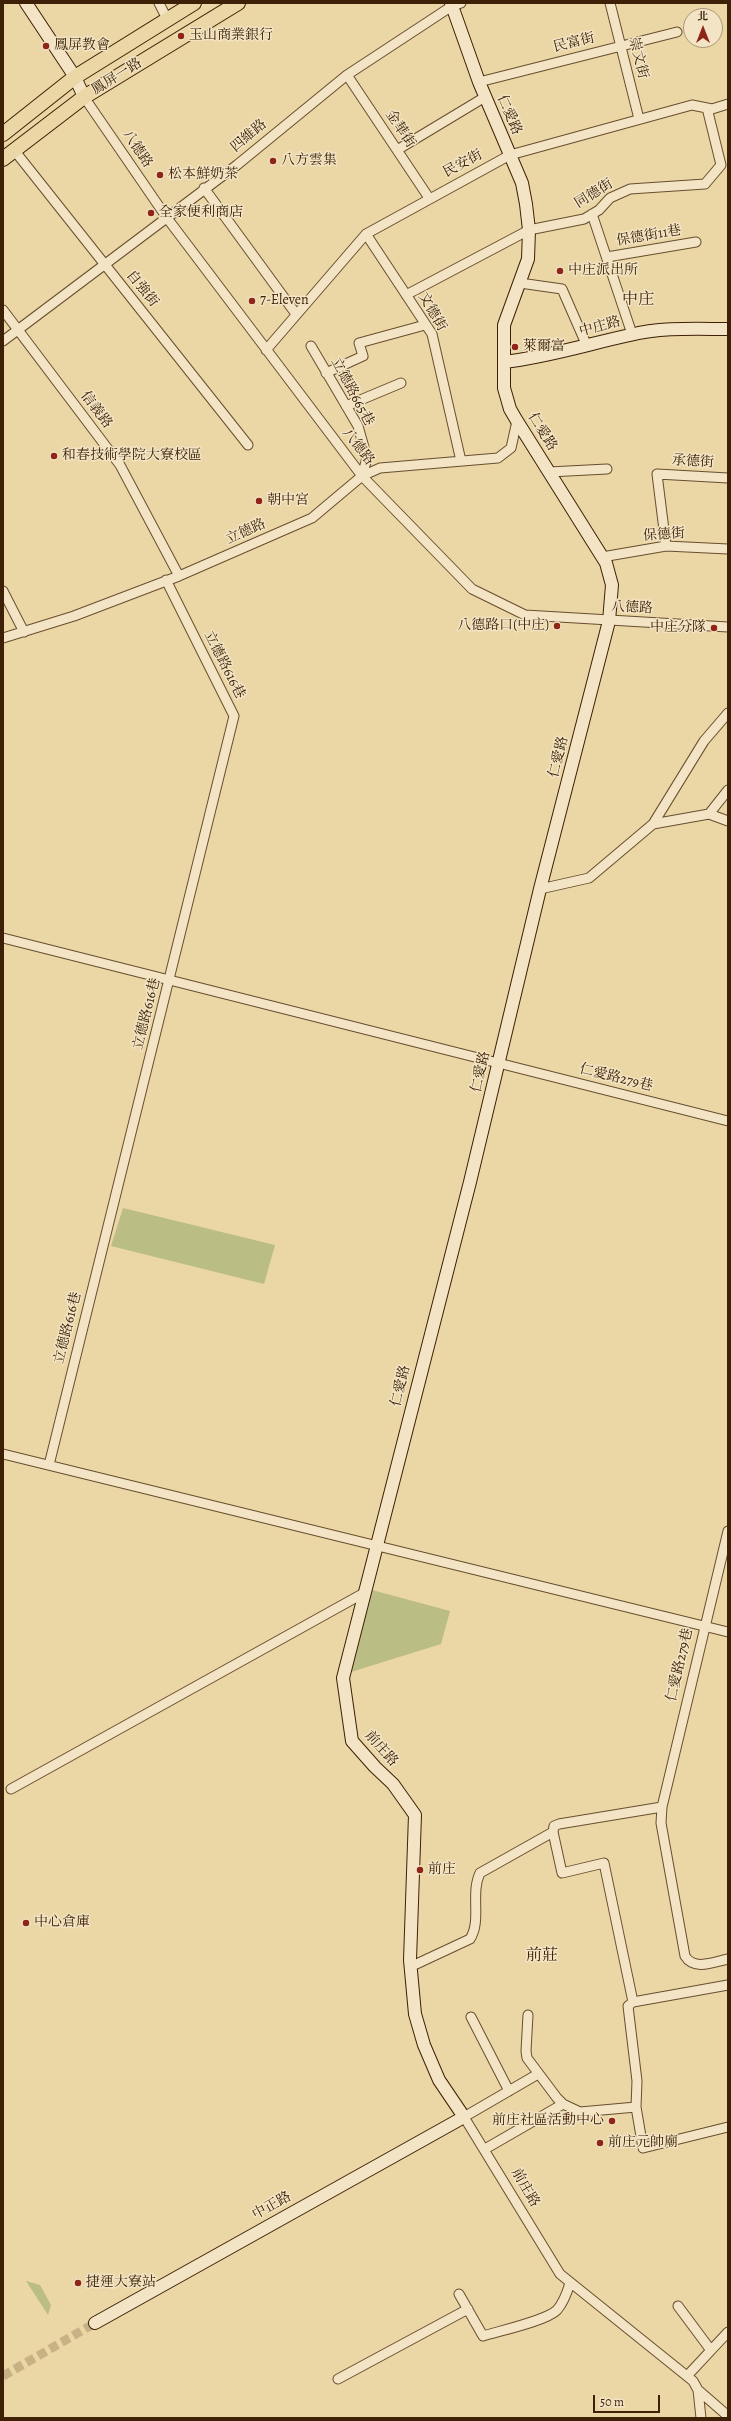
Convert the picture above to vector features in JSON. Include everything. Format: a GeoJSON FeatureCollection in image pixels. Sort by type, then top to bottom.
{"type":"FeatureCollection","features":[{"type":"Feature","properties":{"kind":"main road","name":"鳳屏一路"},"geometry":{"type":"LineString","coordinates":[[3,134],[74,77],[194,3]]}},
{"type":"Feature","properties":{"kind":"main road","name":"鳳屏一路"},"geometry":{"type":"LineString","coordinates":[[3,159],[84,97],[238,3]]}},
{"type":"Feature","properties":{"kind":"street"},"geometry":{"type":"LineString","coordinates":[[26,3],[74,77],[84,97]]}},
{"type":"Feature","properties":{"kind":"street"},"geometry":{"type":"LineString","coordinates":[[159,3],[167,19]]}},
{"type":"Feature","properties":{"kind":"street","name":"崇文街"},"geometry":{"type":"LineString","coordinates":[[610,3],[639,119]]}},
{"type":"Feature","properties":{"kind":"street","name":"四維路"},"geometry":{"type":"LineString","coordinates":[[3,342],[104,264],[167,218],[204,188],[237,165],[347,75],[454,4]]}},
{"type":"Feature","properties":{"kind":"street","name":"仁愛路"},"geometry":{"type":"LineString","coordinates":[[376,1546],[470,1182],[540,889],[609,621],[612,585],[602,557],[517,422],[506,400],[504,325],[528,259],[529,230],[522,184],[479,82],[454,4]]}},
{"type":"Feature","properties":{"kind":"street","name":"民富街"},"geometry":{"type":"LineString","coordinates":[[479,82],[677,32]]}},
{"type":"Feature","properties":{"kind":"street","name":"金華街"},"geometry":{"type":"LineString","coordinates":[[347,75],[429,198]]}},
{"type":"Feature","properties":{"kind":"street","name":"八德路"},"geometry":{"type":"LineString","coordinates":[[84,97],[167,218],[362,476],[472,589],[525,615],[728,627]]}},
{"type":"Feature","properties":{"kind":"street"},"geometry":{"type":"LineString","coordinates":[[397,150],[485,97]]}},
{"type":"Feature","properties":{"kind":"street","name":"民安街"},"geometry":{"type":"LineString","coordinates":[[266,350],[366,234],[429,198],[510,155],[692,105],[712,109],[728,104]]}},
{"type":"Feature","properties":{"kind":"street","name":"同德街"},"geometry":{"type":"LineString","coordinates":[[406,295],[529,230],[584,219],[610,198],[630,189],[705,184],[722,165],[707,108]]}},
{"type":"Feature","properties":{"kind":"street","name":"自強街"},"geometry":{"type":"LineString","coordinates":[[14,150],[248,445]]}},
{"type":"Feature","properties":{"kind":"street"},"geometry":{"type":"LineString","coordinates":[[204,188],[296,314]]}},
{"type":"Feature","properties":{"kind":"street"},"geometry":{"type":"LineString","coordinates":[[592,214],[632,334]]}},
{"type":"Feature","properties":{"kind":"street","name":"文德街"},"geometry":{"type":"LineString","coordinates":[[366,234],[432,334],[461,461]]}},
{"type":"Feature","properties":{"kind":"street","name":"保德街11巷"},"geometry":{"type":"LineString","coordinates":[[607,257],[696,242]]}},
{"type":"Feature","properties":{"kind":"street"},"geometry":{"type":"LineString","coordinates":[[520,283],[562,289],[587,346]]}},
{"type":"Feature","properties":{"kind":"street","name":"信義路"},"geometry":{"type":"LineString","coordinates":[[3,310],[120,465],[180,576]]}},
{"type":"Feature","properties":{"kind":"street"},"geometry":{"type":"LineString","coordinates":[[326,373],[363,356],[359,343],[425,325]]}},
{"type":"Feature","properties":{"kind":"street","name":"中庄路"},"geometry":{"type":"LineString","coordinates":[[504,362],[550,356],[632,334],[679,329],[728,329]]}},
{"type":"Feature","properties":{"kind":"street","name":"立德路665巷"},"geometry":{"type":"LineString","coordinates":[[311,346],[358,426],[367,458],[362,476]]}},
{"type":"Feature","properties":{"kind":"street"},"geometry":{"type":"LineString","coordinates":[[346,406],[401,383]]}},
{"type":"Feature","properties":{"kind":"street","name":"立德路"},"geometry":{"type":"LineString","coordinates":[[3,638],[74,616],[166,580],[180,576],[312,518],[362,476],[380,468],[498,458],[511,448],[517,422]]}},
{"type":"Feature","properties":{"kind":"street"},"geometry":{"type":"LineString","coordinates":[[549,472],[607,469]]}},
{"type":"Feature","properties":{"kind":"street","name":"承德街"},"geometry":{"type":"LineString","coordinates":[[666,546],[657,474],[728,478]]}},
{"type":"Feature","properties":{"kind":"street","name":"保德街"},"geometry":{"type":"LineString","coordinates":[[602,557],[666,546],[728,549]]}},
{"type":"Feature","properties":{"kind":"street","name":"立德路616巷"},"geometry":{"type":"LineString","coordinates":[[49,1465],[234,716],[166,580]]}},
{"type":"Feature","properties":{"kind":"street"},"geometry":{"type":"LineString","coordinates":[[3,590],[24,632]]}},
{"type":"Feature","properties":{"kind":"street"},"geometry":{"type":"LineString","coordinates":[[540,889],[589,878],[654,824],[704,741],[728,713]]}},
{"type":"Feature","properties":{"kind":"street"},"geometry":{"type":"LineString","coordinates":[[709,814],[728,790]]}},
{"type":"Feature","properties":{"kind":"street"},"geometry":{"type":"LineString","coordinates":[[654,824],[709,814],[728,821]]}},
{"type":"Feature","properties":{"kind":"street","name":"仁愛路279巷"},"geometry":{"type":"LineString","coordinates":[[3,938],[728,1121]]}},
{"type":"Feature","properties":{"kind":"street"},"geometry":{"type":"LineString","coordinates":[[3,1454],[728,1632]]}},
{"type":"Feature","properties":{"kind":"street","name":"仁愛路279巷"},"geometry":{"type":"LineString","coordinates":[[728,1531],[704,1626],[662,1807],[661,1823],[685,1956],[689,1963],[695,1965],[728,1959]]}},
{"type":"Feature","properties":{"kind":"street","name":"前庄路"},"geometry":{"type":"LineString","coordinates":[[376,1546],[345,1664],[343,1678],[345,1699],[352,1740],[375,1767],[393,1784],[415,1815],[410,1967],[416,2014],[424,2045],[439,2080],[485,2149],[549,2259],[560,2274],[693,2380],[698,2390],[728,2416]]}},
{"type":"Feature","properties":{"kind":"street"},"geometry":{"type":"LineString","coordinates":[[11,1789],[364,1593]]}},
{"type":"Feature","properties":{"kind":"street"},"geometry":{"type":"LineString","coordinates":[[633,2002],[604,1863],[562,1874],[553,1832],[554,1826],[559,1824],[662,1807]]}},
{"type":"Feature","properties":{"kind":"street"},"geometry":{"type":"LineString","coordinates":[[410,1967],[470,1939],[475,1931],[476,1882],[480,1873],[553,1832]]}},
{"type":"Feature","properties":{"kind":"street"},"geometry":{"type":"LineString","coordinates":[[728,1985],[633,2002],[628,2006],[637,2081],[636,2107],[643,2148],[728,2127]]}},
{"type":"Feature","properties":{"kind":"street"},"geometry":{"type":"LineString","coordinates":[[528,2015],[527,2058],[563,2104],[580,2112],[636,2107]]}},
{"type":"Feature","properties":{"kind":"street"},"geometry":{"type":"LineString","coordinates":[[472,2017],[509,2091]]}},
{"type":"Feature","properties":{"kind":"street"},"geometry":{"type":"LineString","coordinates":[[464,2117],[538,2074]]}},
{"type":"Feature","properties":{"kind":"street"},"geometry":{"type":"LineString","coordinates":[[485,2149],[563,2104]]}},
{"type":"Feature","properties":{"kind":"street","name":"中正路"},"geometry":{"type":"LineString","coordinates":[[95,2323],[464,2117]]}},
{"type":"Feature","properties":{"kind":"street"},"geometry":{"type":"LineString","coordinates":[[459,2294],[483,2336],[544,2318],[555,2312],[565,2300],[570,2283]]}},
{"type":"Feature","properties":{"kind":"street"},"geometry":{"type":"LineString","coordinates":[[678,2306],[710,2349]]}},
{"type":"Feature","properties":{"kind":"street"},"geometry":{"type":"LineString","coordinates":[[338,2379],[468,2309]]}},
{"type":"Feature","properties":{"kind":"street"},"geometry":{"type":"LineString","coordinates":[[687,2376],[710,2349],[728,2332]]}},
{"type":"Feature","properties":{"kind":"street"},"geometry":{"type":"LineString","coordinates":[[698,2390],[701,2418]]}},
{"type":"Feature","properties":{"kind":"green space"},"geometry":{"type":"Polygon","coordinates":[[[123,1208],[275,1245],[264,1284],[111,1246],[123,1208]]]}},
{"type":"Feature","properties":{"kind":"green space"},"geometry":{"type":"Polygon","coordinates":[[[372,1590],[450,1611],[441,1644],[351,1672],[372,1590]]]}},
{"type":"Feature","properties":{"kind":"green space"},"geometry":{"type":"Polygon","coordinates":[[[26,2281],[40,2285],[51,2305],[48,2315],[26,2281]]]}},
{"type":"Feature","properties":{"kind":"tunnel"},"geometry":{"type":"LineString","coordinates":[[3,2376],[95,2323]]}},
{"type":"Feature","properties":{"kind":"place","name":"玉山商業銀行"},"geometry":{"type":"Point","coordinates":[181,36]}},
{"type":"Feature","properties":{"kind":"place","name":"鳳屏教會"},"geometry":{"type":"Point","coordinates":[46,46]}},
{"type":"Feature","properties":{"kind":"place","name":"八方雲集"},"geometry":{"type":"Point","coordinates":[273,161]}},
{"type":"Feature","properties":{"kind":"place","name":"松本鮮奶茶"},"geometry":{"type":"Point","coordinates":[160,175]}},
{"type":"Feature","properties":{"kind":"place","name":"全家便利商店"},"geometry":{"type":"Point","coordinates":[151,213]}},
{"type":"Feature","properties":{"kind":"place","name":"中庄派出所"},"geometry":{"type":"Point","coordinates":[560,271]}},
{"type":"Feature","properties":{"kind":"place","name":"7-Eleven"},"geometry":{"type":"Point","coordinates":[252,301]}},
{"type":"Feature","properties":{"kind":"place","name":"萊爾富"},"geometry":{"type":"Point","coordinates":[515,347]}},
{"type":"Feature","properties":{"kind":"place","name":"和春技術學院大寮校區"},"geometry":{"type":"Point","coordinates":[54,456]}},
{"type":"Feature","properties":{"kind":"place","name":"朝中宮"},"geometry":{"type":"Point","coordinates":[259,501]}},
{"type":"Feature","properties":{"kind":"place","name":"八德路口(中庄)"},"geometry":{"type":"Point","coordinates":[557,626]}},
{"type":"Feature","properties":{"kind":"place","name":"中庄分隊"},"geometry":{"type":"Point","coordinates":[714,628]}},
{"type":"Feature","properties":{"kind":"place","name":"前庄"},"geometry":{"type":"Point","coordinates":[420,1870]}},
{"type":"Feature","properties":{"kind":"place","name":"中心倉庫"},"geometry":{"type":"Point","coordinates":[26,1923]}},
{"type":"Feature","properties":{"kind":"place","name":"前庄社區活動中心"},"geometry":{"type":"Point","coordinates":[612,2121]}},
{"type":"Feature","properties":{"kind":"place","name":"前庄元帥廟"},"geometry":{"type":"Point","coordinates":[600,2143]}},
{"type":"Feature","properties":{"kind":"place","name":"捷運大寮站"},"geometry":{"type":"Point","coordinates":[78,2283]}},
{"type":"Feature","properties":{"kind":"district","name":"中庄"},"geometry":{"type":"Point","coordinates":[638,300]}},
{"type":"Feature","properties":{"kind":"district","name":"前莊"},"geometry":{"type":"Point","coordinates":[542,1956]}}]}
